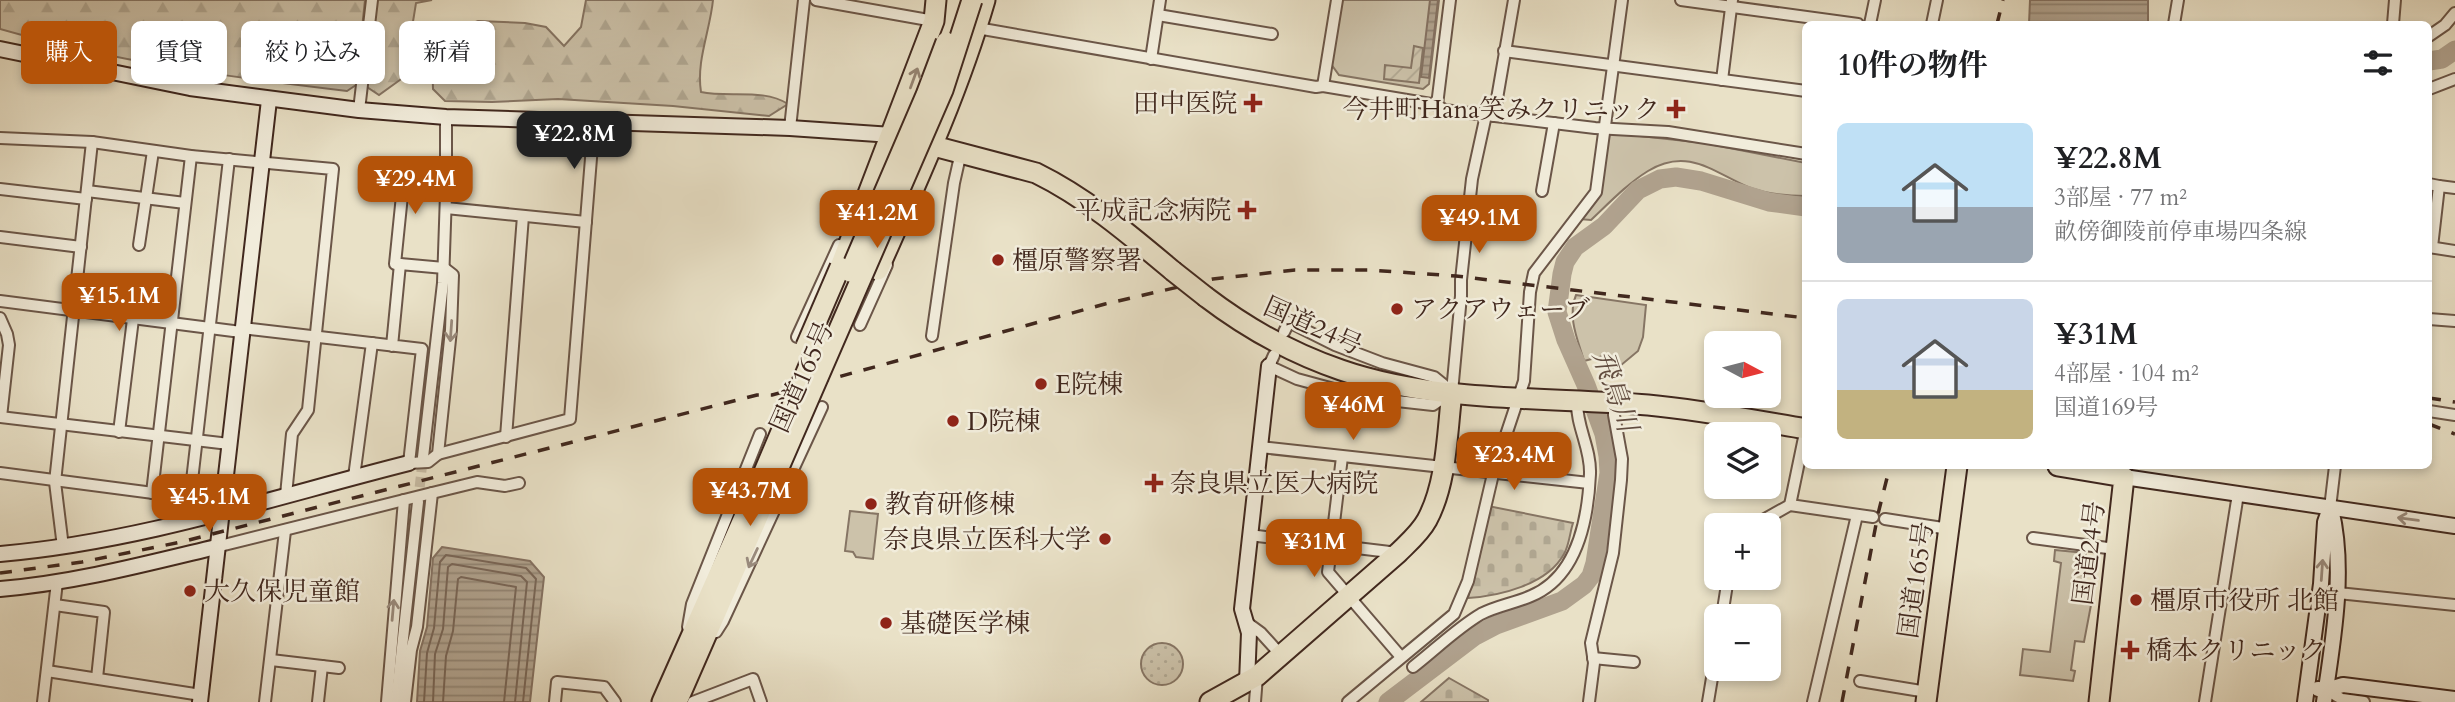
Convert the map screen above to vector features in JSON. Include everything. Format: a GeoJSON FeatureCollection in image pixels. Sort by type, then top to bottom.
{"type":"FeatureCollection","features":[{"type":"Feature","properties":{"kind":"highway"},"geometry":{"type":"LineString","coordinates":[[914,139],[936,0]]}},
{"type":"Feature","properties":{"kind":"highway"},"geometry":{"type":"LineString","coordinates":[[934,21],[944,0]]}},
{"type":"Feature","properties":{"kind":"highway"},"geometry":{"type":"LineString","coordinates":[[914,139],[926,94],[960,0]]}},
{"type":"Feature","properties":{"kind":"highway"},"geometry":{"type":"LineString","coordinates":[[914,139],[943,90],[972,0]]}},
{"type":"Feature","properties":{"kind":"highway"},"geometry":{"type":"LineString","coordinates":[[761,489],[914,139],[976,28],[985,0]]}},
{"type":"Feature","properties":{"kind":"highway"},"geometry":{"type":"LineString","coordinates":[[934,21],[976,28]]}},
{"type":"Feature","properties":{"kind":"highway","name":"国道24号"},"geometry":{"type":"LineString","coordinates":[[914,139],[1037,173],[1058,184],[1125,231],[1206,298],[1265,337],[1321,363],[1363,377],[1401,386],[1452,392],[1519,399],[1608,402],[1709,413],[1802,428]]}},
{"type":"Feature","properties":{"kind":"highway","name":"国道165号"},"geometry":{"type":"LineString","coordinates":[[761,489],[798,451],[917,181],[914,139]]}},
{"type":"Feature","properties":{"kind":"highway","name":"国道165号"},"geometry":{"type":"LineString","coordinates":[[677,702],[690,657],[761,489],[783,399],[840,267],[914,139]]}},
{"type":"Feature","properties":{"kind":"highway"},"geometry":{"type":"LineString","coordinates":[[1210,702],[1252,679],[1281,655],[1398,553],[1426,522],[1442,468],[1452,392]]}},
{"type":"Feature","properties":{"kind":"highway","name":"国道165号"},"geometry":{"type":"LineString","coordinates":[[1927,697],[1957,469]]}},
{"type":"Feature","properties":{"kind":"highway","name":"国道24号"},"geometry":{"type":"LineString","coordinates":[[2076,469],[2124,477],[2099,702]]}},
{"type":"Feature","properties":{"kind":"highway","name":"国道165号"},"geometry":{"type":"LineString","coordinates":[[662,702],[690,657]]}},
{"type":"Feature","properties":{"kind":"street"},"geometry":{"type":"LineString","coordinates":[[359,110],[372,0]]}},
{"type":"Feature","properties":{"kind":"street"},"geometry":{"type":"LineString","coordinates":[[790,128],[804,0]]}},
{"type":"Feature","properties":{"kind":"street"},"geometry":{"type":"LineString","coordinates":[[816,0],[934,21]]}},
{"type":"Feature","properties":{"kind":"street"},"geometry":{"type":"LineString","coordinates":[[1151,59],[1160,0]]}},
{"type":"Feature","properties":{"kind":"street"},"geometry":{"type":"LineString","coordinates":[[1323,86],[1337,0]]}},
{"type":"Feature","properties":{"kind":"street"},"geometry":{"type":"LineString","coordinates":[[1437,105],[1450,0]]}},
{"type":"Feature","properties":{"kind":"street"},"geometry":{"type":"LineString","coordinates":[[1452,392],[1472,179],[1490,115],[1514,0]]}},
{"type":"Feature","properties":{"kind":"street"},"geometry":{"type":"LineString","coordinates":[[1348,702],[1454,614],[1468,581],[1493,474],[1524,381],[1530,292],[1534,273],[1596,192],[1622,0]]}},
{"type":"Feature","properties":{"kind":"street"},"geometry":{"type":"LineString","coordinates":[[1681,0],[1732,3],[1840,21]]}},
{"type":"Feature","properties":{"kind":"street"},"geometry":{"type":"LineString","coordinates":[[1871,21],[1875,0]]}},
{"type":"Feature","properties":{"kind":"street"},"geometry":{"type":"LineString","coordinates":[[1933,21],[1937,0]]}},
{"type":"Feature","properties":{"kind":"street"},"geometry":{"type":"LineString","coordinates":[[2174,21],[2178,0]]}},
{"type":"Feature","properties":{"kind":"street"},"geometry":{"type":"LineString","coordinates":[[2393,21],[2395,0]]}},
{"type":"Feature","properties":{"kind":"street"},"geometry":{"type":"LineString","coordinates":[[1722,80],[1732,3]]}},
{"type":"Feature","properties":{"kind":"street"},"geometry":{"type":"LineString","coordinates":[[2432,34],[2455,13]]}},
{"type":"Feature","properties":{"kind":"street"},"geometry":{"type":"LineString","coordinates":[[1158,15],[1272,34]]}},
{"type":"Feature","properties":{"kind":"street"},"geometry":{"type":"LineString","coordinates":[[976,28],[1316,87],[1437,105],[1444,110],[1554,123],[1668,132],[1802,154]]}},
{"type":"Feature","properties":{"kind":"street"},"geometry":{"type":"LineString","coordinates":[[0,49],[151,81],[269,100],[359,110],[446,117],[790,128],[914,139]]}},
{"type":"Feature","properties":{"kind":"street"},"geometry":{"type":"LineString","coordinates":[[1504,51],[1802,90]]}},
{"type":"Feature","properties":{"kind":"street"},"geometry":{"type":"LineString","coordinates":[[2432,88],[2455,79]]}},
{"type":"Feature","properties":{"kind":"street"},"geometry":{"type":"LineString","coordinates":[[47,671],[201,698],[216,547],[269,100]]}},
{"type":"Feature","properties":{"kind":"street"},"geometry":{"type":"LineString","coordinates":[[416,460],[444,268],[446,117]]}},
{"type":"Feature","properties":{"kind":"street"},"geometry":{"type":"LineString","coordinates":[[0,554],[63,547],[167,527],[221,507],[286,495],[416,460],[428,462],[438,454],[570,419],[594,121]]}},
{"type":"Feature","properties":{"kind":"street"},"geometry":{"type":"LineString","coordinates":[[1542,191],[1554,123]]}},
{"type":"Feature","properties":{"kind":"street"},"geometry":{"type":"LineString","coordinates":[[0,138],[92,142],[191,156],[333,169],[308,410],[292,434],[286,495]]}},
{"type":"Feature","properties":{"kind":"street"},"geometry":{"type":"LineString","coordinates":[[797,337],[875,162],[914,139]]}},
{"type":"Feature","properties":{"kind":"street"},"geometry":{"type":"LineString","coordinates":[[63,547],[55,482],[92,142]]}},
{"type":"Feature","properties":{"kind":"street"},"geometry":{"type":"LineString","coordinates":[[139,245],[153,150]]}},
{"type":"Feature","properties":{"kind":"street"},"geometry":{"type":"LineString","coordinates":[[932,336],[961,152]]}},
{"type":"Feature","properties":{"kind":"street"},"geometry":{"type":"LineString","coordinates":[[152,493],[191,156]]}},
{"type":"Feature","properties":{"kind":"street"},"geometry":{"type":"LineString","coordinates":[[190,498],[229,159]]}},
{"type":"Feature","properties":{"kind":"street"},"geometry":{"type":"LineString","coordinates":[[404,176],[395,264],[444,268],[453,275],[451,330],[438,454]]}},
{"type":"Feature","properties":{"kind":"street"},"geometry":{"type":"LineString","coordinates":[[860,326],[911,211],[917,181]]}},
{"type":"Feature","properties":{"kind":"street"},"geometry":{"type":"LineString","coordinates":[[2432,216],[2434,185],[2455,188]]}},
{"type":"Feature","properties":{"kind":"street"},"geometry":{"type":"LineString","coordinates":[[0,189],[185,203]]}},
{"type":"Feature","properties":{"kind":"street"},"geometry":{"type":"LineString","coordinates":[[446,208],[586,222]]}},
{"type":"Feature","properties":{"kind":"street"},"geometry":{"type":"LineString","coordinates":[[506,437],[523,216]]}},
{"type":"Feature","properties":{"kind":"street"},"geometry":{"type":"LineString","coordinates":[[0,237],[81,247]]}},
{"type":"Feature","properties":{"kind":"street"},"geometry":{"type":"LineString","coordinates":[[2432,247],[2455,251]]}},
{"type":"Feature","properties":{"kind":"street"},"geometry":{"type":"LineString","coordinates":[[391,345],[400,264]]}},
{"type":"Feature","properties":{"kind":"street"},"geometry":{"type":"LineString","coordinates":[[0,301],[171,324],[422,349],[416,460]]}},
{"type":"Feature","properties":{"kind":"street"},"geometry":{"type":"LineString","coordinates":[[0,318],[8,334],[9,345],[0,417],[229,444]]}},
{"type":"Feature","properties":{"kind":"street"},"geometry":{"type":"LineString","coordinates":[[2432,318],[2455,321]]}},
{"type":"Feature","properties":{"kind":"street"},"geometry":{"type":"LineString","coordinates":[[120,432],[133,319]]}},
{"type":"Feature","properties":{"kind":"street"},"geometry":{"type":"LineString","coordinates":[[1284,332],[1289,322],[1335,345],[1382,363],[1434,377],[1452,392]]}},
{"type":"Feature","properties":{"kind":"street"},"geometry":{"type":"LineString","coordinates":[[354,477],[372,343]]}},
{"type":"Feature","properties":{"kind":"street"},"geometry":{"type":"LineString","coordinates":[[1255,702],[1249,633],[1242,609],[1271,360],[1297,379],[1370,398],[1433,405],[1452,392]]}},
{"type":"Feature","properties":{"kind":"street"},"geometry":{"type":"LineString","coordinates":[[1413,667],[1482,614],[1532,596],[1555,582],[1565,570],[1576,551],[1589,483],[1587,447],[1576,415],[1579,401]]}},
{"type":"Feature","properties":{"kind":"street"},"geometry":{"type":"LineString","coordinates":[[1589,702],[1593,658],[1591,643],[1613,553],[1621,480],[1622,459],[1614,415],[1608,402]]}},
{"type":"Feature","properties":{"kind":"street"},"geometry":{"type":"LineString","coordinates":[[690,657],[723,621],[822,407]]}},
{"type":"Feature","properties":{"kind":"street"},"geometry":{"type":"LineString","coordinates":[[2432,411],[2455,415]]}},
{"type":"Feature","properties":{"kind":"street"},"geometry":{"type":"LineString","coordinates":[[690,657],[692,604],[760,433]]}},
{"type":"Feature","properties":{"kind":"street"},"geometry":{"type":"LineString","coordinates":[[1259,447],[1589,483]]}},
{"type":"Feature","properties":{"kind":"street"},"geometry":{"type":"LineString","coordinates":[[1790,505],[1802,448]]}},
{"type":"Feature","properties":{"kind":"street"},"geometry":{"type":"LineString","coordinates":[[1342,457],[1328,572],[1401,657]]}},
{"type":"Feature","properties":{"kind":"street"},"geometry":{"type":"LineString","coordinates":[[2336,469],[2330,508],[2325,522],[2321,584],[2306,694],[2364,702]]}},
{"type":"Feature","properties":{"kind":"street"},"geometry":{"type":"LineString","coordinates":[[0,473],[190,498],[221,507]]}},
{"type":"Feature","properties":{"kind":"street"},"geometry":{"type":"LineString","coordinates":[[2124,477],[2455,526]]}},
{"type":"Feature","properties":{"kind":"street"},"geometry":{"type":"LineString","coordinates":[[0,589],[57,582],[216,547],[477,482],[506,486],[519,483]]}},
{"type":"Feature","properties":{"kind":"street"},"geometry":{"type":"LineString","coordinates":[[405,702],[411,650],[417,627],[432,493]]}},
{"type":"Feature","properties":{"kind":"street"},"geometry":{"type":"LineString","coordinates":[[2204,702],[2238,494]]}},
{"type":"Feature","properties":{"kind":"street"},"geometry":{"type":"LineString","coordinates":[[387,702],[404,500]]}},
{"type":"Feature","properties":{"kind":"street"},"geometry":{"type":"LineString","coordinates":[[396,702],[418,502]]}},
{"type":"Feature","properties":{"kind":"street"},"geometry":{"type":"LineString","coordinates":[[1776,513],[1790,505],[1949,529]]}},
{"type":"Feature","properties":{"kind":"street"},"geometry":{"type":"LineString","coordinates":[[2325,696],[2337,593],[2334,523],[2330,508]]}},
{"type":"Feature","properties":{"kind":"street"},"geometry":{"type":"LineString","coordinates":[[1813,702],[1857,516]]}},
{"type":"Feature","properties":{"kind":"street"},"geometry":{"type":"LineString","coordinates":[[265,702],[285,531]]}},
{"type":"Feature","properties":{"kind":"street"},"geometry":{"type":"LineString","coordinates":[[1249,536],[1398,553]]}},
{"type":"Feature","properties":{"kind":"street"},"geometry":{"type":"LineString","coordinates":[[2034,538],[2115,549]]}},
{"type":"Feature","properties":{"kind":"street"},"geometry":{"type":"LineString","coordinates":[[43,702],[57,582]]}},
{"type":"Feature","properties":{"kind":"street"},"geometry":{"type":"LineString","coordinates":[[2337,593],[2455,605]]}},
{"type":"Feature","properties":{"kind":"street"},"geometry":{"type":"LineString","coordinates":[[55,605],[104,612],[97,678]]}},
{"type":"Feature","properties":{"kind":"street"},"geometry":{"type":"LineString","coordinates":[[1246,622],[1261,633],[1281,655]]}},
{"type":"Feature","properties":{"kind":"street"},"geometry":{"type":"LineString","coordinates":[[1415,646],[1422,651],[1454,625],[1463,627]]}},
{"type":"Feature","properties":{"kind":"street"},"geometry":{"type":"LineString","coordinates":[[1593,658],[1634,663]]}},
{"type":"Feature","properties":{"kind":"street"},"geometry":{"type":"LineString","coordinates":[[271,660],[340,668]]}},
{"type":"Feature","properties":{"kind":"street"},"geometry":{"type":"LineString","coordinates":[[318,702],[322,666]]}},
{"type":"Feature","properties":{"kind":"street"},"geometry":{"type":"LineString","coordinates":[[693,702],[753,679],[761,702]]}},
{"type":"Feature","properties":{"kind":"street"},"geometry":{"type":"LineString","coordinates":[[555,702],[557,681],[604,687],[615,702]]}},
{"type":"Feature","properties":{"kind":"street"},"geometry":{"type":"LineString","coordinates":[[1708,702],[1712,681]]}},
{"type":"Feature","properties":{"kind":"street"},"geometry":{"type":"LineString","coordinates":[[1860,681],[1927,697]]}},
{"type":"Feature","properties":{"kind":"street"},"geometry":{"type":"LineString","coordinates":[[2325,696],[2343,685],[2455,699]]}},
{"type":"Feature","properties":{"kind":"green space"},"geometry":{"type":"Polygon","coordinates":[[[0,0],[365,0],[363,21],[241,21],[241,77],[227,75],[227,21],[131,21],[131,59],[117,57],[117,21],[21,21],[21,35],[0,29],[0,0]]]}},
{"type":"Feature","properties":{"kind":"green space"},"geometry":{"type":"Polygon","coordinates":[[[370,0],[432,0],[416,3],[413,21],[399,21],[399,81],[379,95],[362,84],[385,84],[385,21],[368,21],[370,0]]]}},
{"type":"Feature","properties":{"kind":"green space"},"geometry":{"type":"Polygon","coordinates":[[[586,0],[713,0],[700,69],[701,92],[768,96],[788,104],[769,116],[673,106],[558,99],[445,101],[433,89],[433,84],[495,84],[495,22],[546,27],[564,46],[581,27],[586,0]]]}},
{"type":"Feature","properties":{"kind":"green space"},"geometry":{"type":"Polygon","coordinates":[[[1341,0],[1439,0],[1429,84],[1423,89],[1339,75],[1331,64],[1341,0]]]}},
{"type":"Feature","properties":{"kind":"green space"},"geometry":{"type":"Polygon","coordinates":[[[1414,46],[1423,48],[1419,83],[1384,79],[1385,65],[1411,68],[1414,46]]]}},
{"type":"Feature","properties":{"kind":"green space"},"geometry":{"type":"Polygon","coordinates":[[[293,84],[356,84],[347,91],[293,84]]]}},
{"type":"Feature","properties":{"kind":"green space"},"geometry":{"type":"Polygon","coordinates":[[[1612,133],[1704,143],[1802,162],[1802,196],[1762,191],[1700,164],[1676,161],[1662,164],[1640,176],[1591,220],[1578,219],[1599,194],[1609,136],[1612,133]]]}},
{"type":"Feature","properties":{"kind":"green space"},"geometry":{"type":"Polygon","coordinates":[[[1576,295],[1646,305],[1643,337],[1638,351],[1614,371],[1607,355],[1584,361],[1573,320],[1576,295]]]}},
{"type":"Feature","properties":{"kind":"green space"},"geometry":{"type":"Polygon","coordinates":[[[1488,506],[1573,523],[1564,554],[1546,574],[1508,591],[1468,598],[1488,506]]]}},
{"type":"Feature","properties":{"kind":"green space"},"geometry":{"type":"Polygon","coordinates":[[[850,511],[878,514],[873,559],[856,557],[853,552],[845,551],[850,511]]]}},
{"type":"Feature","properties":{"kind":"green space"},"geometry":{"type":"Polygon","coordinates":[[[2055,550],[2086,553],[2078,603],[2091,605],[2084,642],[2075,641],[2071,670],[2075,671],[2073,681],[2020,675],[2023,649],[2050,652],[2061,563],[2054,561],[2055,550]]]}},
{"type":"Feature","properties":{"kind":"green space"},"geometry":{"type":"Polygon","coordinates":[[[1162,643],[1177,649],[1183,664],[1177,679],[1162,685],[1147,679],[1141,664],[1147,649],[1162,643]]]}},
{"type":"Feature","properties":{"kind":"green space"},"geometry":{"type":"Polygon","coordinates":[[[1449,678],[1488,700],[1488,702],[1421,702],[1449,678]]]}},
{"type":"Feature","properties":{"kind":"water"},"geometry":{"type":"Polygon","coordinates":[[[1430,0],[1438,0],[1429,78],[1421,77],[1430,0]]]}},
{"type":"Feature","properties":{"kind":"water"},"geometry":{"type":"Polygon","coordinates":[[[2030,0],[2148,0],[2148,21],[2029,21],[2030,0]]]}},
{"type":"Feature","properties":{"kind":"water"},"geometry":{"type":"Polygon","coordinates":[[[442,547],[530,561],[544,577],[530,702],[417,702],[420,651],[427,627],[433,558],[442,547]]]}},
{"type":"Feature","properties":{"kind":"waterway","name":"飛鳥川"},"geometry":{"type":"LineString","coordinates":[[2432,61],[2442,59],[2455,50]]}},
{"type":"Feature","properties":{"kind":"waterway","name":"飛鳥川"},"geometry":{"type":"LineString","coordinates":[[1388,702],[1475,636],[1496,625],[1562,601],[1584,585],[1591,576],[1609,473],[1604,434],[1557,312],[1565,262],[1575,247],[1604,226],[1638,190],[1660,179],[1676,177],[1701,181],[1769,202],[1802,206]]}},
{"type":"Feature","properties":{"kind":"tunnel"},"geometry":{"type":"LineString","coordinates":[[817,308],[860,325]]}},
{"type":"Feature","properties":{"kind":"tunnel"},"geometry":{"type":"LineString","coordinates":[[418,502],[423,457]]}},
{"type":"Feature","properties":{"kind":"railway"},"geometry":{"type":"LineString","coordinates":[[1998,21],[2003,0]]}},
{"type":"Feature","properties":{"kind":"railway"},"geometry":{"type":"LineString","coordinates":[[0,573],[82,562],[181,542],[757,395],[772,395],[1105,304],[1213,279],[1295,270],[1370,270],[1456,276],[1802,318]]}},
{"type":"Feature","properties":{"kind":"railway"},"geometry":{"type":"LineString","coordinates":[[2432,398],[2455,402]]}},
{"type":"Feature","properties":{"kind":"railway"},"geometry":{"type":"LineString","coordinates":[[2432,425],[2455,434]]}},
{"type":"Feature","properties":{"kind":"railway"},"geometry":{"type":"LineString","coordinates":[[1842,702],[1889,469]]}},
{"type":"Feature","properties":{"kind":"place","name":"田中医院"},"geometry":{"type":"Point","coordinates":[1253,103]}},
{"type":"Feature","properties":{"kind":"place","name":"今井町Hana笑みクリニック"},"geometry":{"type":"Point","coordinates":[1676,109]}},
{"type":"Feature","properties":{"kind":"place","name":"平成記念病院"},"geometry":{"type":"Point","coordinates":[1247,210]}},
{"type":"Feature","properties":{"kind":"place","name":"橿原警察署"},"geometry":{"type":"Point","coordinates":[998,260]}},
{"type":"Feature","properties":{"kind":"place","name":"アクアウェーブ"},"geometry":{"type":"Point","coordinates":[1397,309]}},
{"type":"Feature","properties":{"kind":"place","name":"E院棟"},"geometry":{"type":"Point","coordinates":[1041,384]}},
{"type":"Feature","properties":{"kind":"place","name":"D院棟"},"geometry":{"type":"Point","coordinates":[953,421]}},
{"type":"Feature","properties":{"kind":"place","name":"奈良県立医大病院"},"geometry":{"type":"Point","coordinates":[1154,483]}},
{"type":"Feature","properties":{"kind":"place","name":"教育研修棟"},"geometry":{"type":"Point","coordinates":[871,504]}},
{"type":"Feature","properties":{"kind":"place","name":"奈良県立医科大学"},"geometry":{"type":"Point","coordinates":[1105,539]}},
{"type":"Feature","properties":{"kind":"place","name":"大久保児童館"},"geometry":{"type":"Point","coordinates":[190,591]}},
{"type":"Feature","properties":{"kind":"place","name":"橿原市役所 北館"},"geometry":{"type":"Point","coordinates":[2136,600]}},
{"type":"Feature","properties":{"kind":"place","name":"基礎医学棟"},"geometry":{"type":"Point","coordinates":[886,623]}},
{"type":"Feature","properties":{"kind":"place","name":"橋本クリニック"},"geometry":{"type":"Point","coordinates":[2130,650]}}]}
